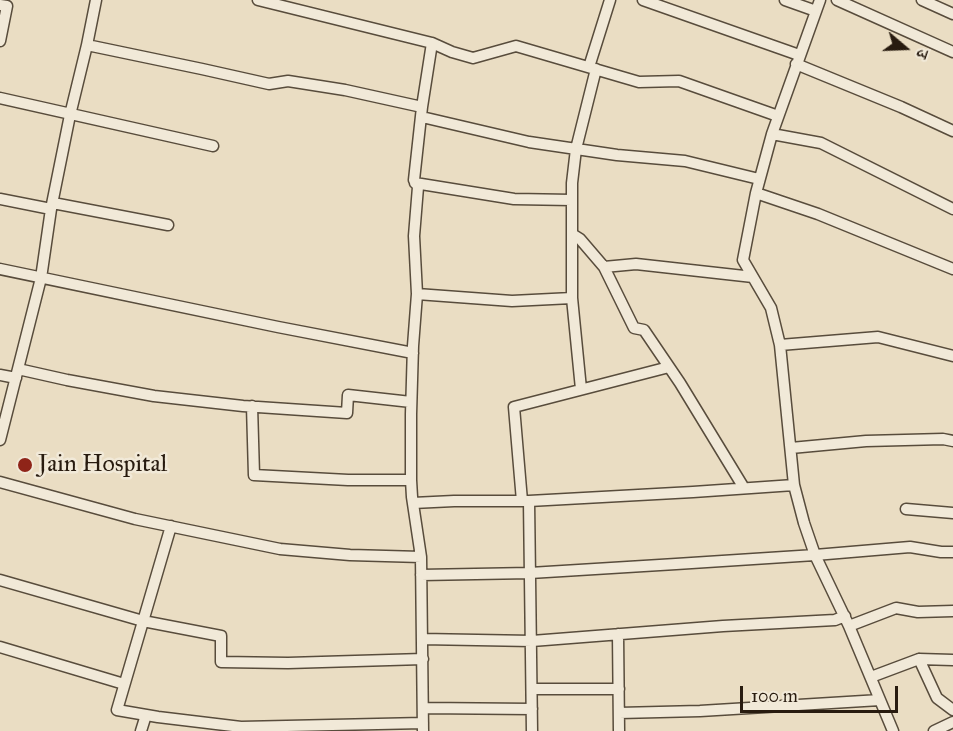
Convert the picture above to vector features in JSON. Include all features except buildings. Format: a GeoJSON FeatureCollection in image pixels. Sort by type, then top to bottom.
{"type":"FeatureCollection","features":[{"type":"Feature","properties":{"kind":"street"},"geometry":{"type":"LineString","coordinates":[[0,440],[41,278],[70,115],[96,0]]}},
{"type":"Feature","properties":{"kind":"street"},"geometry":{"type":"LineString","coordinates":[[258,0],[432,44],[473,58],[516,46],[639,82],[679,81],[778,116]]}},
{"type":"Feature","properties":{"kind":"street"},"geometry":{"type":"LineString","coordinates":[[581,388],[572,298],[572,183],[576,149],[610,0]]}},
{"type":"Feature","properties":{"kind":"street"},"geometry":{"type":"LineString","coordinates":[[643,0],[798,59],[953,131]]}},
{"type":"Feature","properties":{"kind":"street"},"geometry":{"type":"LineString","coordinates":[[785,0],[816,11]]}},
{"type":"Feature","properties":{"kind":"street"},"geometry":{"type":"LineString","coordinates":[[820,0],[772,134],[759,179],[743,260],[771,308],[780,345],[795,484],[804,523],[815,555],[847,621],[893,731]]}},
{"type":"Feature","properties":{"kind":"street"},"geometry":{"type":"LineString","coordinates":[[837,0],[953,52]]}},
{"type":"Feature","properties":{"kind":"street"},"geometry":{"type":"LineString","coordinates":[[922,0],[953,14]]}},
{"type":"Feature","properties":{"kind":"street"},"geometry":{"type":"LineString","coordinates":[[0,5],[7,6],[0,41]]}},
{"type":"Feature","properties":{"kind":"street"},"geometry":{"type":"LineString","coordinates":[[171,526],[117,710],[241,727],[423,727],[422,575],[411,480],[411,402],[417,294],[414,236],[418,187],[414,180],[432,44]]}},
{"type":"Feature","properties":{"kind":"street"},"geometry":{"type":"LineString","coordinates":[[87,45],[268,84],[288,81],[345,90],[529,142],[617,155],[685,161],[759,179]]}},
{"type":"Feature","properties":{"kind":"street"},"geometry":{"type":"LineString","coordinates":[[0,98],[213,146]]}},
{"type":"Feature","properties":{"kind":"street"},"geometry":{"type":"LineString","coordinates":[[772,134],[821,143],[953,209]]}},
{"type":"Feature","properties":{"kind":"street"},"geometry":{"type":"LineString","coordinates":[[416,183],[514,200],[572,200]]}},
{"type":"Feature","properties":{"kind":"street"},"geometry":{"type":"LineString","coordinates":[[756,193],[818,214],[953,269]]}},
{"type":"Feature","properties":{"kind":"street"},"geometry":{"type":"LineString","coordinates":[[0,199],[168,225]]}},
{"type":"Feature","properties":{"kind":"street"},"geometry":{"type":"LineString","coordinates":[[572,234],[580,239],[604,267],[634,328],[644,330],[744,488]]}},
{"type":"Feature","properties":{"kind":"street"},"geometry":{"type":"LineString","coordinates":[[604,267],[636,264],[753,277]]}},
{"type":"Feature","properties":{"kind":"street"},"geometry":{"type":"LineString","coordinates":[[0,269],[413,353]]}},
{"type":"Feature","properties":{"kind":"street"},"geometry":{"type":"LineString","coordinates":[[417,294],[512,302],[572,298]]}},
{"type":"Feature","properties":{"kind":"street"},"geometry":{"type":"LineString","coordinates":[[780,345],[878,337],[953,356]]}},
{"type":"Feature","properties":{"kind":"street"},"geometry":{"type":"LineString","coordinates":[[532,731],[532,641],[526,501],[514,407],[669,367]]}},
{"type":"Feature","properties":{"kind":"street"},"geometry":{"type":"LineString","coordinates":[[0,375],[17,374],[154,396],[347,413],[348,395],[411,402]]}},
{"type":"Feature","properties":{"kind":"street"},"geometry":{"type":"LineString","coordinates":[[252,406],[254,475],[348,480],[411,480]]}},
{"type":"Feature","properties":{"kind":"street"},"geometry":{"type":"LineString","coordinates":[[791,448],[866,441],[943,439],[953,441]]}},
{"type":"Feature","properties":{"kind":"street"},"geometry":{"type":"LineString","coordinates":[[0,482],[135,519],[280,549],[350,555],[421,557]]}},
{"type":"Feature","properties":{"kind":"street"},"geometry":{"type":"LineString","coordinates":[[413,504],[454,501],[526,501],[795,484]]}},
{"type":"Feature","properties":{"kind":"street"},"geometry":{"type":"LineString","coordinates":[[906,509],[953,513]]}},
{"type":"Feature","properties":{"kind":"street"},"geometry":{"type":"LineString","coordinates":[[422,575],[530,573],[910,547],[953,552]]}},
{"type":"Feature","properties":{"kind":"street"},"geometry":{"type":"LineString","coordinates":[[0,580],[143,621],[221,636],[220,662],[288,663],[423,659]]}},
{"type":"Feature","properties":{"kind":"street"},"geometry":{"type":"LineString","coordinates":[[422,639],[532,641],[723,626],[847,621],[896,608],[918,612],[953,611]]}},
{"type":"Feature","properties":{"kind":"street"},"geometry":{"type":"LineString","coordinates":[[618,634],[619,731]]}},
{"type":"Feature","properties":{"kind":"street"},"geometry":{"type":"LineString","coordinates":[[0,647],[124,684]]}},
{"type":"Feature","properties":{"kind":"street"},"geometry":{"type":"LineString","coordinates":[[871,677],[919,658],[953,660]]}},
{"type":"Feature","properties":{"kind":"street"},"geometry":{"type":"LineString","coordinates":[[919,658],[937,698],[953,710]]}},
{"type":"Feature","properties":{"kind":"street"},"geometry":{"type":"LineString","coordinates":[[532,689],[619,689]]}},
{"type":"Feature","properties":{"kind":"street"},"geometry":{"type":"LineString","coordinates":[[619,713],[700,711],[880,700]]}},
{"type":"Feature","properties":{"kind":"street"},"geometry":{"type":"LineString","coordinates":[[423,708],[532,708]]}},
{"type":"Feature","properties":{"kind":"street"},"geometry":{"type":"LineString","coordinates":[[141,731],[146,715]]}},
{"type":"Feature","properties":{"kind":"street"},"geometry":{"type":"LineString","coordinates":[[934,731],[953,722]]}},
{"type":"Feature","properties":{"kind":"place","name":"Jain Hospital"},"geometry":{"type":"Point","coordinates":[25,465]}}]}
